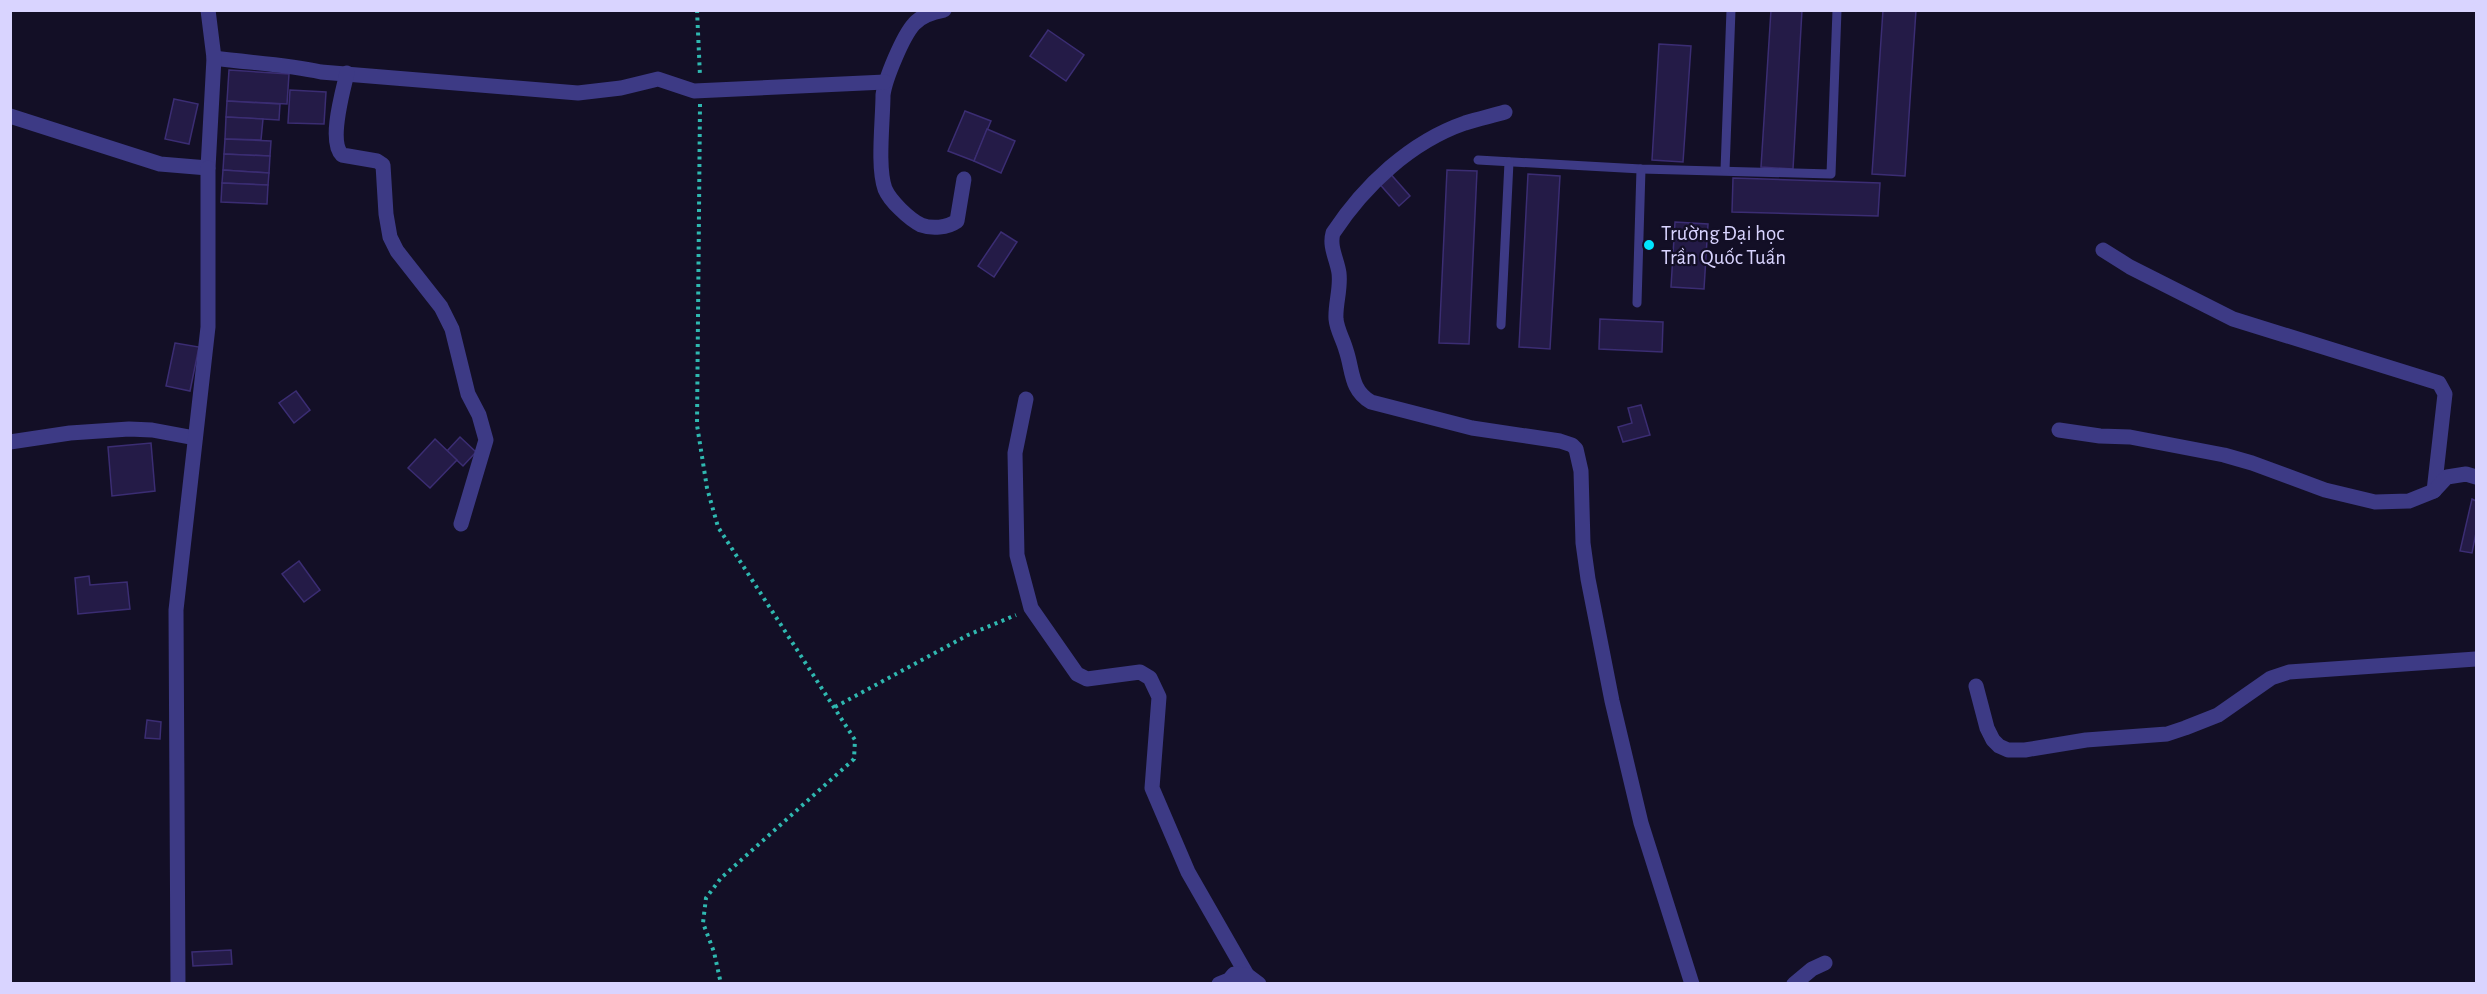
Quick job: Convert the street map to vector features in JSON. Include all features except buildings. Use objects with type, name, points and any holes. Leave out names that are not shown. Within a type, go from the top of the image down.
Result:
[{"type":"street","points":[[178,984],[176,610],[208,327],[208,168],[214,58],[208,10]]},
{"type":"street","points":[[944,10],[923,17],[914,24],[885,82],[882,175],[889,195],[918,224],[930,227],[948,226],[957,221],[964,179]]},
{"type":"street","points":[[214,58],[347,73],[578,93],[621,88],[658,79],[694,91],[885,82]]},
{"type":"street","points":[[347,73],[339,113],[337,149],[342,155],[377,160],[383,165],[390,237],[397,251],[441,307],[452,329],[468,394],[484,431],[486,440],[461,524]]},
{"type":"street","points":[[1504,112],[1463,123],[1412,150],[1358,197],[1333,233],[1331,240],[1339,275],[1338,329],[1346,348],[1353,382],[1361,394],[1371,402],[1472,428],[1560,441],[1576,449],[1581,471],[1583,543],[1588,579],[1612,701],[1641,823],[1692,984]]},
{"type":"street","points":[[10,116],[160,165],[208,168]]},
{"type":"street","points":[[2103,250],[2130,267],[2233,319],[2439,383],[2445,394],[2434,491]]},
{"type":"street","points":[[1026,399],[1015,453],[1017,555],[1032,608],[1077,675],[1087,679],[1140,672],[1150,678],[1159,697],[1152,788],[1188,872],[1253,979]]},
{"type":"street","points":[[10,442],[70,433],[129,429],[152,430],[195,438]]},
{"type":"street","points":[[2059,430],[2100,436],[2130,437],[2224,455],[2325,490],[2375,502],[2409,501],[2434,491],[2447,477],[2466,474],[2476,477]]},
{"type":"street","points":[[1976,686],[1987,728],[1993,740],[2008,750],[2025,750],[2086,740],[2167,734],[2218,716],[2271,678],[2289,672],[2476,659]]},
{"type":"street","points":[[1794,984],[1812,969],[1825,963]]},
{"type":"street","points":[[1219,984],[1229,980],[1234,974],[1253,979]]},
{"type":"lane","points":[[1725,170],[1731,10]]},
{"type":"lane","points":[[1478,160],[1641,169],[1831,174],[1837,10]]},
{"type":"lane","points":[[1501,325],[1509,162]]},
{"type":"lane","points":[[1637,303],[1641,169]]},
{"type":"path","points":[[697,10],[700,91],[697,425],[707,488],[718,527],[855,740],[854,759],[721,878],[706,898],[703,923],[714,952],[721,984]]},
{"type":"path","points":[[835,707],[968,635],[1032,608]]},
{"type":"place","name":"Trường Đại học Trần Quốc Tuấn","points":[[1649,245]]}]
